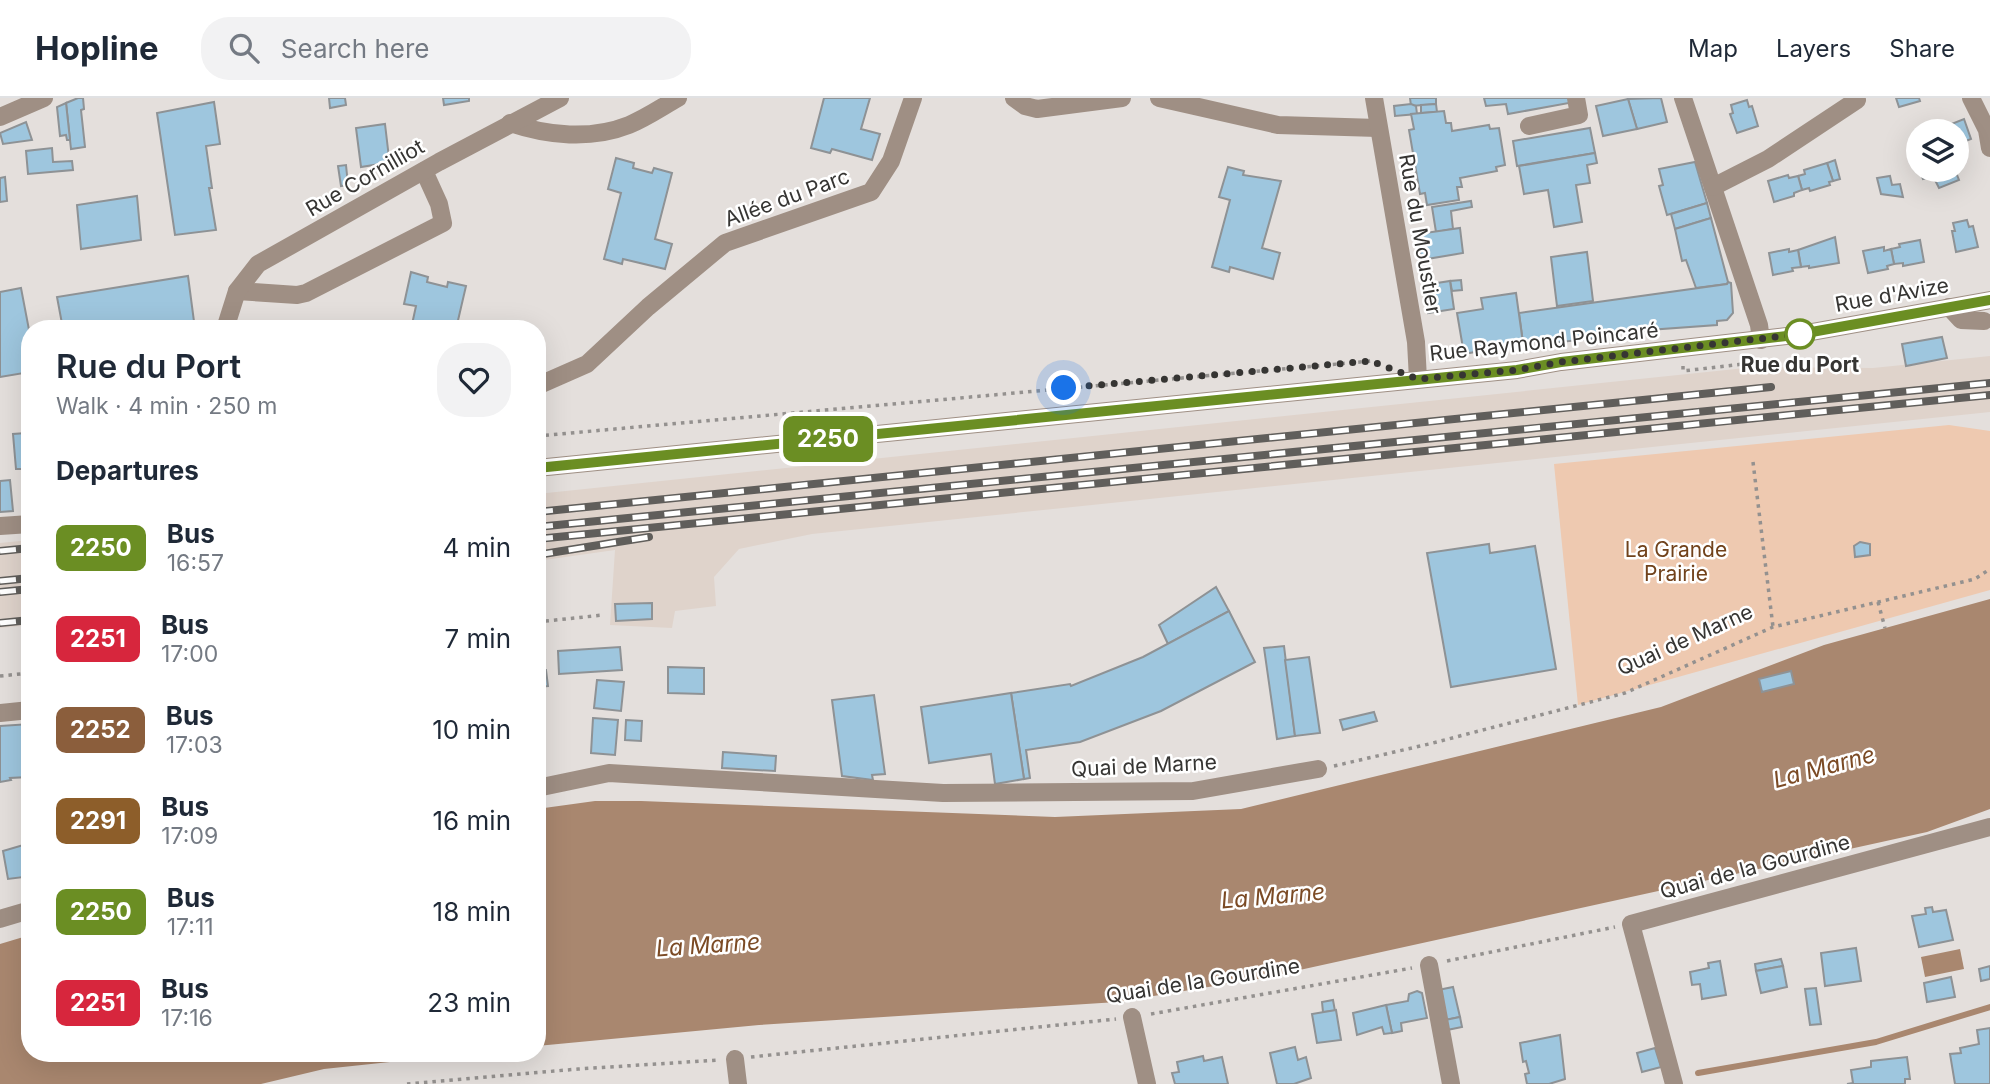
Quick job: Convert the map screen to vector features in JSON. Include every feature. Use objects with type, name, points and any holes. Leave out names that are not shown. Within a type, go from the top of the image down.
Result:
[{"type":"street","points":[[0,117],[44,98]]},
{"type":"street","name":"Rue Cornilliot","points":[[228,320],[237,291],[258,264],[510,123],[560,98]]},
{"type":"street","points":[[510,123],[540,134],[574,135],[629,125],[678,98]]},
{"type":"street","name":"Allée du Parc","points":[[546,382],[587,364],[648,307],[725,243],[871,192],[891,161],[913,98]]},
{"type":"street","points":[[1014,98],[1025,106],[1037,108],[1122,98]]},
{"type":"street","points":[[1159,98],[1278,125],[1378,128]]},
{"type":"street","name":"Rue du Moustier","points":[[1374,98],[1416,342],[1418,379]]},
{"type":"street","points":[[1529,126],[1579,115],[1576,98]]},
{"type":"street","points":[[1683,98],[1759,325],[1761,340]]},
{"type":"street","points":[[1971,98],[1987,130],[1990,148]]},
{"type":"street","points":[[1713,187],[1769,159],[1857,100]]},
{"type":"street","points":[[237,291],[297,295],[306,293],[443,223],[439,204],[424,171]]},
{"type":"street","name":"Rue d'Avize","points":[[1761,340],[1990,300]]},
{"type":"street","points":[[1950,307],[1961,320],[1984,321]]},
{"type":"street","name":"Rue Raymond Poincaré","points":[[546,467],[1418,379],[1761,340]]},
{"type":"street","points":[[0,526],[21,525]]},
{"type":"street","points":[[0,713],[21,711]]},
{"type":"street","name":"Quai de Marne","points":[[546,786],[609,773],[943,793],[1193,791],[1318,769]]},
{"type":"street","name":"Quai de la Gourdine","points":[[1631,924],[1990,827]]},
{"type":"street","points":[[0,919],[21,913]]},
{"type":"street","points":[[1631,924],[1674,1084]]},
{"type":"street","points":[[1429,965],[1451,1084]]},
{"type":"street","points":[[1132,1017],[1147,1084]]},
{"type":"street","points":[[735,1059],[737,1084]]},
{"type":"path","points":[[546,435],[1371,361],[1383,365]]},
{"type":"path","points":[[1753,463],[1773,627]]},
{"type":"path","name":"Quai de Marne","points":[[1318,769],[1429,744],[1625,693],[1773,627],[1975,579],[1990,569]]},
{"type":"path","points":[[1878,602],[1885,628]]},
{"type":"path","points":[[546,621],[603,615]]},
{"type":"path","points":[[0,676],[21,674]]},
{"type":"path","name":"Quai de la Gourdine","points":[[407,1084],[735,1059],[1132,1017],[1429,965],[1631,924]]},
{"type":"shaded area","points":[[1990,356],[1990,412],[812,534],[739,549],[714,577],[716,606],[675,611],[672,628],[610,625],[615,550],[546,560],[546,493],[1755,367],[1873,368]]},
{"type":"shaded area","points":[[21,541],[21,626],[0,628],[0,543]]},
{"type":"green space","name":"La Grande Prairie","points":[[1949,425],[1990,431],[1990,590],[1578,705],[1554,464]]},
{"type":"water","name":"La Marne","points":[[1990,599],[1990,809],[1927,832],[1263,978],[1117,1002],[759,1025],[546,1045],[546,808],[595,801],[641,801],[1055,817],[1241,809],[1661,707],[1824,645]]},
{"type":"water","points":[[21,938],[21,1062],[390,1062],[324,1069],[261,1084],[0,1084],[0,944]]},
{"type":"water","points":[[1960,949],[1964,969],[1925,977],[1921,957]]},
{"type":"building","points":[[83,98],[84,109],[81,110],[85,147],[71,149],[66,103]]},
{"type":"building","points":[[329,98],[345,98],[346,105],[330,108]]},
{"type":"building","points":[[443,98],[469,98],[469,101],[444,105]]},
{"type":"building","points":[[824,98],[870,98],[861,129],[880,134],[872,160],[832,149],[830,153],[811,148]]},
{"type":"building","points":[[1410,98],[1436,98],[1436,104],[1411,106]]},
{"type":"building","points":[[1484,98],[1569,98],[1569,103],[1508,114],[1506,104],[1486,106]]},
{"type":"building","points":[[1661,98],[1667,122],[1637,129],[1628,99]]},
{"type":"building","points":[[1896,98],[1919,98],[1920,101],[1899,107]]},
{"type":"building","points":[[1628,99],[1637,129],[1603,136],[1596,106]]},
{"type":"building","points":[[1747,100],[1749,107],[1752,106],[1758,126],[1737,133],[1730,114],[1733,113],[1731,105]]},
{"type":"building","points":[[214,102],[220,144],[206,146],[216,230],[175,235],[157,113]]},
{"type":"building","points":[[66,103],[70,140],[67,140],[66,135],[60,136],[57,107]]},
{"type":"building","points":[[1436,104],[1437,112],[1421,113],[1421,105]]},
{"type":"building","points":[[1394,106],[1416,106],[1417,114],[1395,116]]},
{"type":"building","points":[[1444,111],[1446,123],[1451,123],[1452,131],[1489,125],[1490,129],[1499,128],[1505,165],[1496,167],[1497,171],[1460,178],[1462,187],[1457,187],[1459,200],[1427,205],[1425,193],[1420,194],[1409,130],[1414,129],[1411,114]]},
{"type":"building","points":[[26,122],[32,140],[3,144],[0,133]]},
{"type":"building","points":[[385,124],[389,158],[386,158],[386,163],[361,167],[356,128]]},
{"type":"building","points":[[1590,128],[1595,153],[1517,166],[1513,141]]},
{"type":"building","points":[[52,148],[53,162],[72,161],[73,170],[28,174],[26,151]]},
{"type":"building","points":[[1595,153],[1597,163],[1587,165],[1590,183],[1576,185],[1582,222],[1554,227],[1548,190],[1524,194],[1519,166]]},
{"type":"building","points":[[616,158],[634,163],[633,168],[652,173],[654,168],[672,173],[655,239],[672,244],[665,269],[623,259],[622,264],[604,259],[621,193],[608,189]]},
{"type":"building","points":[[1835,160],[1840,179],[1833,181],[1827,163]]},
{"type":"building","points":[[1695,162],[1707,203],[1667,215],[1659,186],[1663,185],[1659,169]]},
{"type":"building","points":[[1827,163],[1833,181],[1829,182],[1830,185],[1810,191],[1809,188],[1802,190],[1798,176],[1805,174],[1804,170]]},
{"type":"building","points":[[346,165],[348,185],[341,186],[338,166]]},
{"type":"building","points":[[1228,167],[1244,171],[1243,175],[1281,181],[1262,248],[1280,253],[1273,279],[1230,267],[1229,272],[1212,267],[1230,200],[1219,197]]},
{"type":"building","points":[[1788,175],[1789,178],[1798,176],[1802,190],[1794,193],[1794,196],[1774,202],[1768,181]]},
{"type":"building","points":[[1890,176],[1892,185],[1900,184],[1903,197],[1881,194],[1877,178]]},
{"type":"building","points":[[5,177],[7,201],[0,202],[0,178]]},
{"type":"building","points":[[1936,182],[1954,182],[1939,188]]},
{"type":"building","points":[[137,196],[141,240],[81,249],[77,205]]},
{"type":"building","points":[[1471,201],[1472,207],[1451,211],[1453,229],[1436,232],[1432,207]]},
{"type":"building","points":[[1707,203],[1711,218],[1675,229],[1671,214]]},
{"type":"building","points":[[1711,218],[1728,282],[1696,288],[1686,260],[1682,261],[1675,229]]},
{"type":"building","points":[[1967,220],[1969,227],[1973,226],[1978,247],[1956,252],[1953,223]]},
{"type":"building","points":[[1460,228],[1463,253],[1421,260],[1418,234]]},
{"type":"building","points":[[1835,237],[1839,263],[1801,267],[1798,250]]},
{"type":"building","points":[[1920,240],[1924,262],[1903,266],[1903,263],[1894,264],[1891,249],[1900,247],[1899,244]]},
{"type":"building","points":[[1884,247],[1884,251],[1891,249],[1894,264],[1887,266],[1888,269],[1868,273],[1863,251]]},
{"type":"building","points":[[1789,249],[1789,252],[1798,250],[1801,267],[1773,275],[1769,253]]},
{"type":"building","points":[[1587,252],[1593,301],[1557,306],[1551,257]]},
{"type":"building","points":[[411,272],[428,277],[427,282],[447,287],[448,282],[466,286],[458,320],[413,320],[416,306],[404,304]]},
{"type":"building","points":[[188,276],[194,320],[61,320],[57,297]]},
{"type":"building","points":[[1461,280],[1462,290],[1452,291],[1450,281]]},
{"type":"building","points":[[1450,281],[1454,309],[1428,313],[1424,285]]},
{"type":"building","points":[[1731,283],[1733,313],[1727,320],[1717,321],[1717,325],[1607,333],[1607,337],[1551,343],[1551,340],[1523,343],[1519,313]]},
{"type":"building","points":[[21,288],[27,320],[21,320],[21,374],[0,377],[0,292]]},
{"type":"building","points":[[1516,293],[1523,343],[1464,354],[1457,313],[1483,309],[1481,298]]},
{"type":"building","points":[[1942,337],[1947,358],[1906,366],[1902,344]]},
{"type":"building","points":[[21,433],[21,469],[16,469],[13,434]]},
{"type":"building","points":[[10,480],[13,511],[0,512],[0,481]]},
{"type":"building","points":[[1860,542],[1870,544],[1870,555],[1855,557],[1854,546]]},
{"type":"building","points":[[1489,544],[1490,553],[1535,546],[1556,669],[1451,687],[1427,553]]},
{"type":"building","points":[[1216,587],[1229,611],[1168,644],[1159,625]]},
{"type":"building","points":[[652,603],[652,619],[616,621],[615,604]]},
{"type":"building","points":[[1229,611],[1255,662],[1161,711],[1080,742],[1026,750],[1030,778],[1024,779],[1011,693],[1070,684],[1071,686],[1143,657]]},
{"type":"building","points":[[1284,646],[1295,736],[1277,739],[1264,648]]},
{"type":"building","points":[[620,647],[622,670],[559,674],[558,651]]},
{"type":"building","points":[[1309,657],[1320,733],[1295,736],[1285,660]]},
{"type":"building","points":[[668,667],[704,668],[704,694],[668,693]]},
{"type":"building","points":[[1791,671],[1794,684],[1762,692],[1759,679]]},
{"type":"building","points":[[597,680],[624,682],[621,711],[594,708]]},
{"type":"building","points":[[1011,693],[1024,779],[995,784],[991,754],[929,763],[921,707]]},
{"type":"building","points":[[874,695],[885,774],[872,775],[873,780],[842,776],[832,700]]},
{"type":"building","points":[[1374,712],[1377,721],[1343,730],[1340,720]]},
{"type":"building","points":[[593,718],[618,720],[615,755],[591,753]]},
{"type":"building","points":[[626,720],[642,721],[641,741],[625,740]]},
{"type":"building","points":[[21,725],[21,777],[0,782],[0,726]]},
{"type":"building","points":[[723,752],[776,756],[775,771],[722,768]]},
{"type":"building","points":[[21,846],[21,877],[8,879],[3,851]]},
{"type":"building","points":[[1932,907],[1933,912],[1946,910],[1953,940],[1919,947],[1912,916],[1926,914],[1925,908]]},
{"type":"building","points":[[1856,948],[1861,981],[1825,986],[1821,953]]},
{"type":"building","points":[[1781,959],[1783,966],[1756,971],[1755,964]]},
{"type":"building","points":[[1720,961],[1726,995],[1702,999],[1700,984],[1692,985],[1690,972],[1709,968],[1708,963]]},
{"type":"building","points":[[1783,966],[1787,987],[1761,993],[1756,971]]},
{"type":"building","points":[[1990,966],[1990,979],[1981,981],[1979,969]]},
{"type":"building","points":[[1951,977],[1955,997],[1927,1002],[1924,983]]},
{"type":"building","points":[[1453,987],[1460,1017],[1445,1020],[1438,990]]},
{"type":"building","points":[[1816,988],[1821,1024],[1810,1025],[1805,989]]},
{"type":"building","points":[[1417,991],[1422,993],[1427,1018],[1401,1023],[1402,1031],[1392,1033],[1386,1005],[1408,1001],[1409,994]]},
{"type":"building","points":[[1333,1000],[1335,1011],[1323,1012],[1322,1002]]},
{"type":"building","points":[[1386,1005],[1392,1033],[1384,1034],[1382,1027],[1357,1035],[1353,1013]]},
{"type":"building","points":[[1336,1010],[1341,1040],[1317,1043],[1312,1014]]},
{"type":"building","points":[[1460,1017],[1462,1027],[1447,1030],[1445,1020]]},
{"type":"building","points":[[1990,1028],[1990,1084],[1955,1084],[1950,1054],[1961,1053],[1960,1048],[1979,1044],[1977,1030]]},
{"type":"building","points":[[1560,1035],[1565,1079],[1549,1084],[1527,1084],[1525,1074],[1529,1073],[1526,1061],[1523,1062],[1520,1043]]},
{"type":"building","points":[[1295,1047],[1298,1060],[1306,1057],[1311,1078],[1294,1084],[1277,1084],[1270,1053]]},
{"type":"building","points":[[1655,1048],[1661,1067],[1642,1072],[1637,1053]]},
{"type":"building","points":[[1203,1056],[1204,1061],[1222,1057],[1228,1084],[1175,1084],[1172,1073],[1179,1072],[1177,1062]]},
{"type":"building","points":[[1907,1057],[1910,1079],[1905,1079],[1905,1084],[1847,1084],[1853,1083],[1851,1070],[1871,1067],[1871,1061]]},
{"type":"waterway","points":[[1698,1073],[1876,1042],[1990,1007]]},
{"type":"railway","points":[[546,526],[1990,383]]},
{"type":"railway","points":[[546,511],[1771,387]]},
{"type":"railway","points":[[546,538],[1990,395]]},
{"type":"railway","points":[[546,554],[649,537]]},
{"type":"railway","points":[[0,551],[21,549]]},
{"type":"railway","points":[[0,581],[21,579]]},
{"type":"railway","points":[[0,592],[21,590]]},
{"type":"railway","points":[[0,623],[21,621]]},
{"type":"bus line","name":"2250","points":[[546,467],[1517,370],[1561,362],[1795,335],[1990,300]]},
{"type":"place","name":"Rue du Port","points":[[1800,334]]},
{"type":"route","points":[[1064,388],[1371,361],[1418,379],[1517,370],[1561,362],[1682,350],[1800,334]]}]
